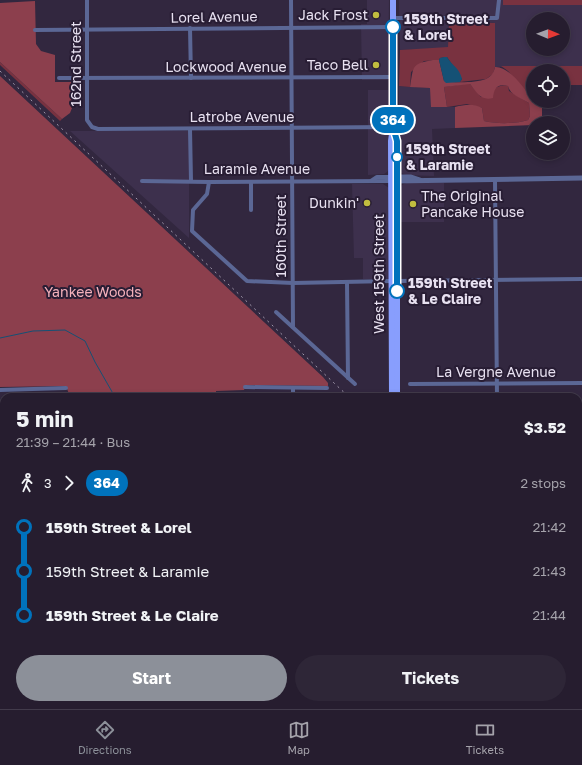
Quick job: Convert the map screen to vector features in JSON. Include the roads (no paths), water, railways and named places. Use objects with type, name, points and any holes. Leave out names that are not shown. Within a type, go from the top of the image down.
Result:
[{"type":"main road","name":"West 159th Street","points":[[392,0],[393,127],[397,141],[394,179],[392,393]]},
{"type":"main road","name":"West 159th Street","points":[[394,281],[397,393]]},
{"type":"street","name":"162nd Street","points":[[87,0],[87,120],[92,127]]},
{"type":"street","name":"160th Street","points":[[291,0],[293,327]]},
{"type":"street","points":[[393,18],[497,18],[498,0]]},
{"type":"street","name":"Lorel Avenue","points":[[35,30],[393,27]]},
{"type":"street","points":[[190,28],[191,78]]},
{"type":"street","name":"Lockwood Avenue","points":[[59,78],[393,77]]},
{"type":"street","name":"Latrobe Avenue","points":[[92,127],[98,129],[190,129],[393,127]]},
{"type":"street","points":[[190,129],[190,181]]},
{"type":"street","name":"Laramie Avenue","points":[[142,181],[251,182],[371,181],[394,179],[495,180],[582,178]]},
{"type":"street","points":[[495,180],[497,393]]},
{"type":"street","points":[[209,182],[207,194],[193,210],[192,231],[247,281],[293,283],[582,279]]},
{"type":"street","points":[[251,182],[251,210]]},
{"type":"street","points":[[347,282],[348,378]]},
{"type":"street","points":[[276,312],[355,384]]},
{"type":"street","name":"La Vergne Avenue","points":[[410,384],[582,383]]},
{"type":"street","points":[[245,387],[327,388]]},
{"type":"street","points":[[0,390],[66,388]]},
{"type":"street","points":[[293,388],[293,393]]},
{"type":"water","points":[[447,57],[458,69],[462,79],[460,82],[446,83],[444,81],[439,60],[440,58]]},
{"type":"waterway","points":[[0,338],[33,331],[65,330],[85,341],[113,393]]},
{"type":"railway","points":[[0,71],[345,393]]},
{"type":"place","name":"Jack Frost","points":[[376,15]]},
{"type":"place","name":"159th Street & Lorel","points":[[393,27]]},
{"type":"place","name":"Taco Bell","points":[[376,65]]},
{"type":"place","name":"159th Street & Laramie","points":[[397,157]]},
{"type":"place","name":"Dunkin'","points":[[367,203]]},
{"type":"place","name":"The Original Pancake House","points":[[413,204]]},
{"type":"place","name":"159th Street & Le Claire","points":[[397,291]]},
{"type":"park label","name":"Yankee Woods","points":[[93,292]]}]
